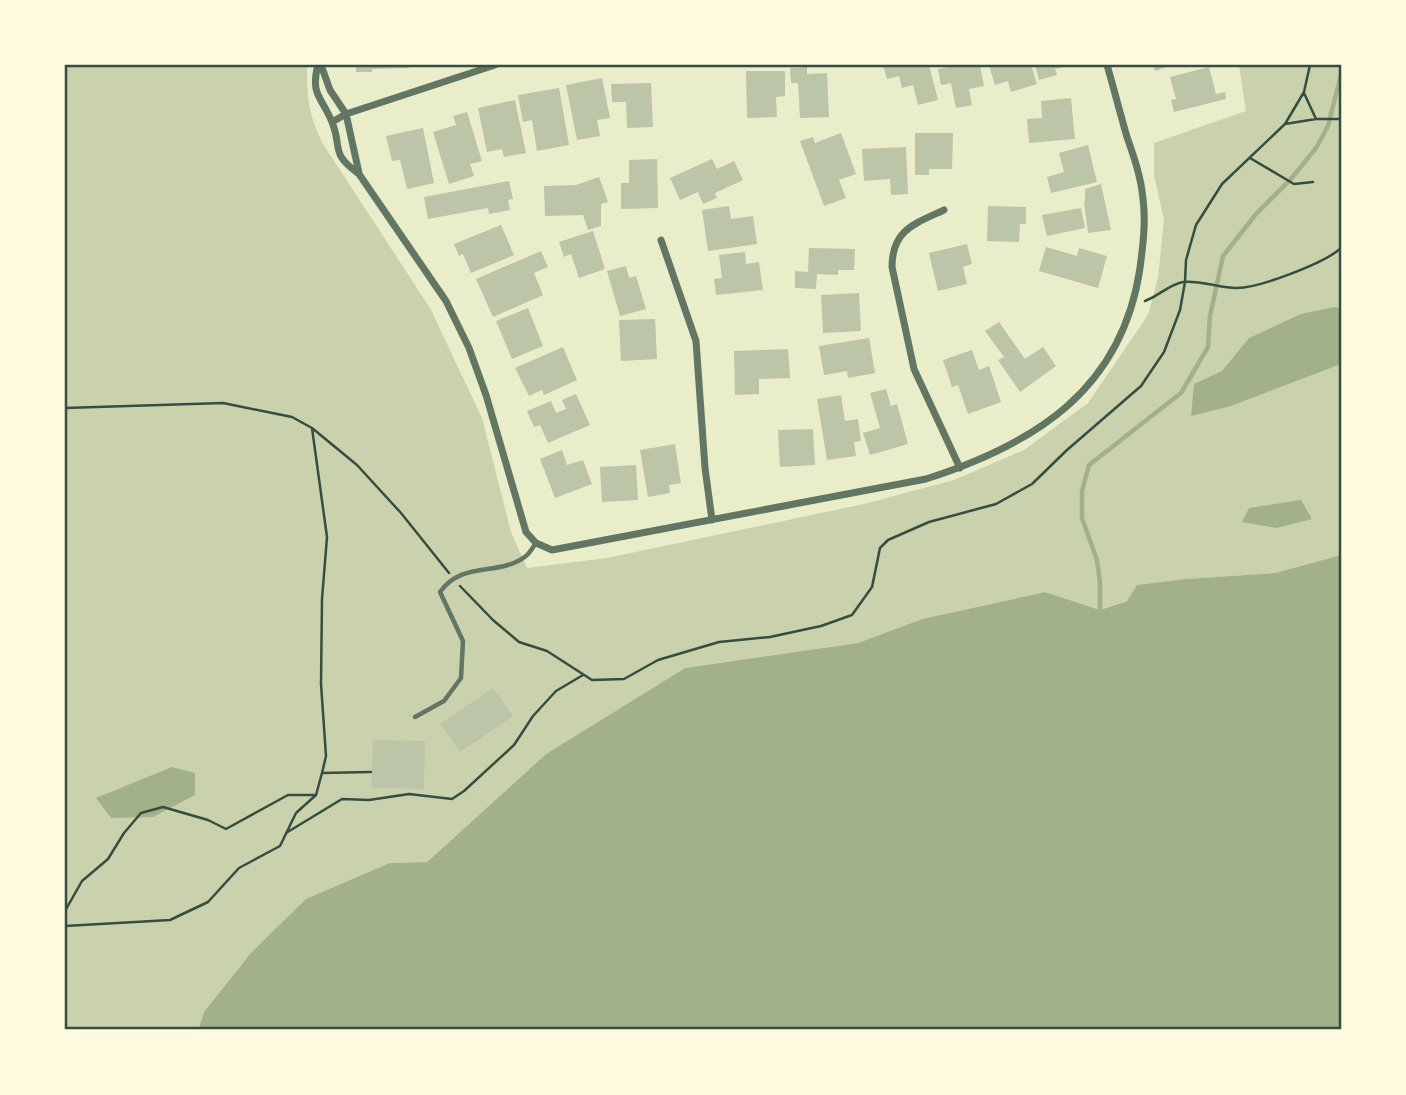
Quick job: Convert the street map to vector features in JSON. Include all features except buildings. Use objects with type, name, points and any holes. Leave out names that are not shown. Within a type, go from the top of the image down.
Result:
[{"type":"street","points":[[320,65],[330,90],[346,114],[359,174]]},
{"type":"street","points":[[320,65],[314,79],[321,104],[332,122],[340,157],[359,174],[446,301],[469,348],[486,395],[523,527],[536,543],[556,549],[926,479],[1004,450],[1061,412],[1084,390],[1109,358],[1121,335],[1135,300],[1143,250],[1143,197],[1139,173],[1107,65]]},
{"type":"street","points":[[332,122],[346,114],[495,65]]},
{"type":"street","points":[[944,210],[903,232],[895,245],[892,267],[914,369],[960,468]]},
{"type":"street","points":[[661,240],[696,341],[705,468],[712,520]]},
{"type":"lane","points":[[415,717],[444,701],[461,678],[464,641],[440,593],[453,578],[527,556],[536,543]]},
{"type":"path","points":[[65,408],[223,403],[292,417],[312,428],[357,465],[401,513],[453,578],[493,620],[519,642],[547,651],[592,680],[624,679],[658,660],[719,642],[770,637],[821,626],[852,615],[873,587],[880,548],[888,540],[929,522],[996,504],[1032,485],[1066,450],[1141,386],[1164,352],[1180,310],[1186,260],[1196,225],[1222,184],[1285,124],[1304,92],[1310,65]]},
{"type":"path","points":[[1304,92],[1317,119]]},
{"type":"path","points":[[1285,124],[1317,119],[1341,119]]},
{"type":"path","points":[[1248,157],[1294,184],[1313,182]]},
{"type":"path","points":[[1135,300],[1143,301],[1156,297],[1168,287],[1185,282],[1239,288],[1285,276],[1332,256],[1341,248]]},
{"type":"path","points":[[65,926],[170,920],[208,902],[239,868],[280,846],[296,813],[316,795],[326,756],[321,684],[322,600],[327,537],[312,428]]},
{"type":"path","points":[[286,833],[342,799],[369,800],[409,794],[452,799],[514,745],[533,716],[556,691],[583,675]]},
{"type":"path","points":[[322,773],[372,772]]},
{"type":"path","points":[[65,911],[82,881],[108,859],[124,833],[141,813],[163,807],[208,820],[226,830],[288,795],[316,795]]},
{"type":"shaded area","points":[[65,65],[307,65],[309,105],[323,144],[430,308],[482,418],[511,532],[527,568],[607,558],[864,504],[954,480],[1024,450],[1088,403],[1148,315],[1158,278],[1164,220],[1154,175],[1154,143],[1246,111],[1239,65],[1341,65],[1341,555],[1275,573],[1186,579],[1100,610],[1045,592],[922,619],[858,643],[685,668],[546,754],[427,862],[390,863],[204,1012],[198,1030],[65,1030]]},
{"type":"shaded area","points":[[1341,308],[1341,364],[1231,406],[1191,416],[1194,384],[1222,371],[1249,338],[1301,314]]},
{"type":"shaded area","points":[[1301,500],[1312,519],[1277,528],[1242,522],[1249,508]]},
{"type":"shaded area","points":[[1341,555],[1341,1030],[198,1030],[204,1012],[251,953],[306,899],[390,863],[427,862],[546,754],[685,668],[858,643],[922,619],[1045,592],[1100,610],[1127,601],[1137,585],[1275,573]]},
{"type":"shaded area","points":[[172,767],[195,773],[195,795],[153,817],[111,818],[96,798]]},
{"type":"waterway","points":[[1100,610],[1097,560],[1082,518],[1082,491],[1089,465],[1181,393],[1208,347],[1210,316],[1223,256],[1256,214],[1291,179],[1316,148],[1328,126],[1341,75]]}]
